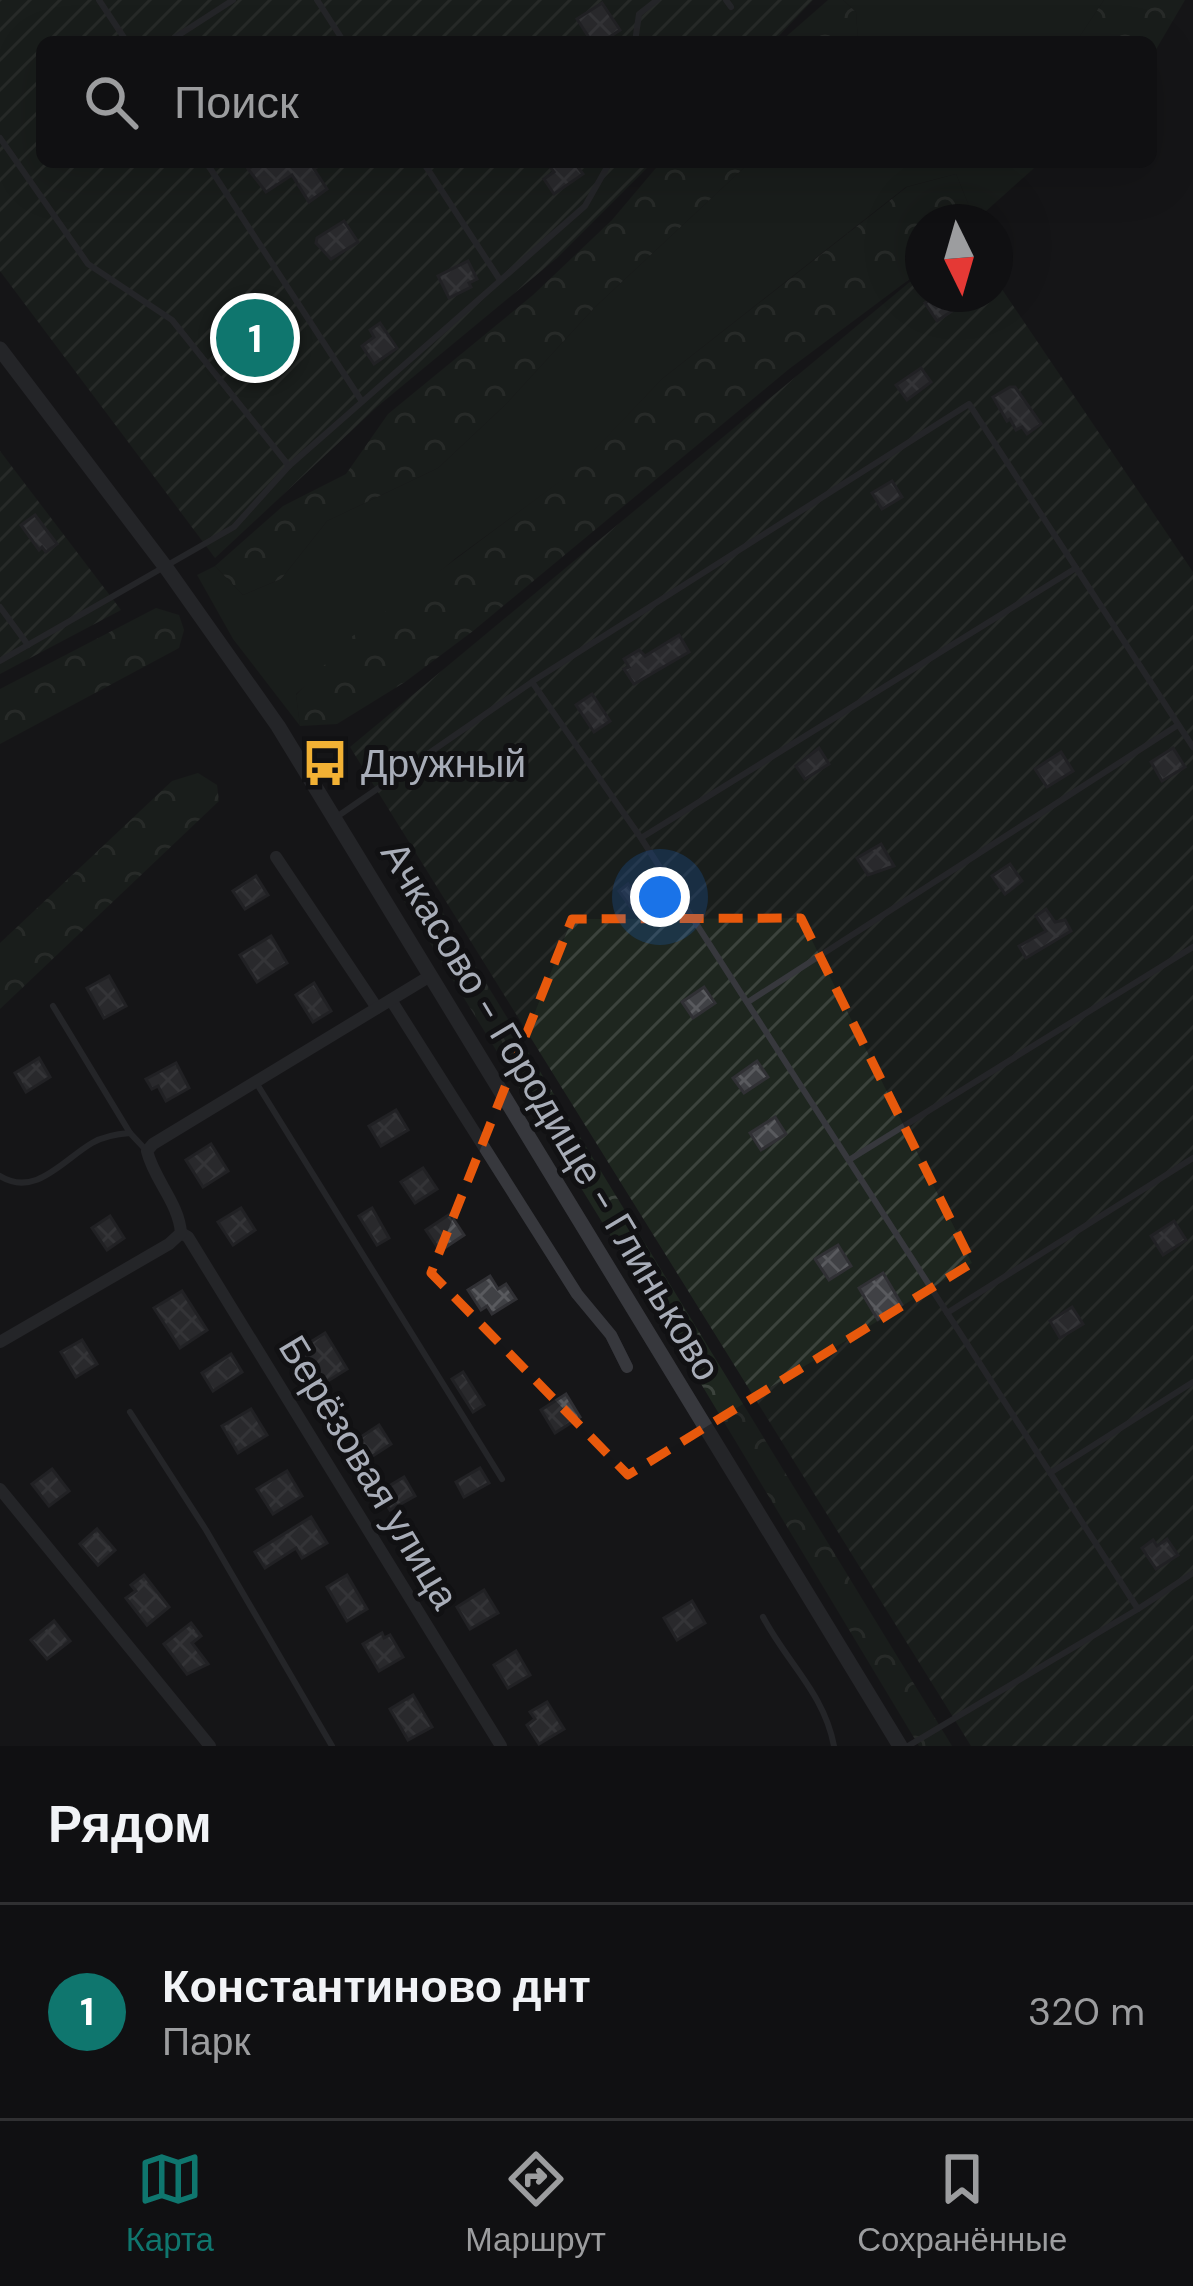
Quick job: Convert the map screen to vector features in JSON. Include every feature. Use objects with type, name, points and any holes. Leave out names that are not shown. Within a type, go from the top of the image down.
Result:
[{"type":"street","name":"Ачкасово - Городище - Глиньково","points":[[0,350],[167,569],[278,726],[904,1746]]},
{"type":"street","points":[[276,857],[377,1008]]},
{"type":"street","points":[[147,1151],[430,976]]},
{"type":"street","points":[[391,1000],[627,1366]]},
{"type":"street","name":"Берёзовая улица","points":[[147,1151],[180,1220],[181,1233],[278,1378],[501,1746]]},
{"type":"street","points":[[0,1342],[181,1233]]},
{"type":"street","points":[[0,1489],[210,1746]]},
{"type":"lane","points":[[99,0],[123,36]]},
{"type":"lane","points":[[177,36],[233,0]]},
{"type":"lane","points":[[317,0],[340,36]]},
{"type":"lane","points":[[635,36],[638,14],[657,0]]},
{"type":"lane","points":[[0,138],[88,264],[172,320],[289,466]]},
{"type":"lane","points":[[210,168],[361,400]]},
{"type":"lane","points":[[427,168],[500,280]]},
{"type":"lane","points":[[0,661],[234,527],[289,466],[361,400],[585,206],[607,168]]},
{"type":"lane","points":[[334,818],[532,682],[969,404],[1193,747]]},
{"type":"lane","points":[[641,838],[1076,568]]},
{"type":"lane","points":[[0,608],[28,645]]},
{"type":"lane","points":[[532,682],[641,838],[1138,1609]]},
{"type":"lane","points":[[747,1003],[1178,725]]},
{"type":"lane","points":[[848,1160],[1193,946]]},
{"type":"lane","points":[[53,1006],[130,1133],[147,1151]]},
{"type":"lane","points":[[256,1082],[502,1479]]},
{"type":"lane","points":[[0,1176],[13,1184],[32,1184],[95,1141],[130,1133]]},
{"type":"lane","points":[[947,1313],[1193,1158]]},
{"type":"lane","points":[[1050,1473],[1193,1382]]},
{"type":"lane","points":[[130,1412],[206,1530],[332,1746]]},
{"type":"lane","points":[[904,1746],[1193,1573]]},
{"type":"lane","points":[[763,1617],[784,1656],[807,1679],[822,1704],[834,1746]]},
{"type":"highlighted area","points":[[801,918],[972,1263],[628,1475],[431,1273],[572,919]]},
{"type":"green space","points":[[0,0],[813,0],[779,36],[36,36],[36,168],[647,168],[557,258],[378,406],[215,558],[0,271]]},
{"type":"green space","points":[[828,0],[843,0],[856,12],[858,36],[787,36]]},
{"type":"green space","points":[[843,0],[1104,0],[1080,36],[858,36],[856,12]]},
{"type":"green space","points":[[1104,0],[1185,0],[1157,48],[1157,36],[1080,36]]},
{"type":"green space","points":[[656,168],[744,168],[594,308],[506,404],[438,468],[327,521],[281,579],[243,595],[215,566],[283,506],[346,474],[388,414],[533,295],[612,220]]},
{"type":"green space","points":[[744,168],[1034,168],[994,204],[968,204],[956,174],[906,187],[662,379],[575,471],[456,558],[296,694],[300,726],[233,639],[197,575],[215,566],[243,595],[281,579],[327,521],[438,468],[506,404],[594,308]]},
{"type":"green space","points":[[956,174],[968,204],[905,204],[905,282],[789,369],[405,682],[337,724],[300,726],[296,695],[350,638],[575,470],[662,379],[907,187]]},
{"type":"green space","points":[[905,286],[905,312],[1013,312],[1013,306],[1193,572],[1193,1746],[971,1746],[350,747]]},
{"type":"green space","points":[[0,451],[121,610],[0,674]]},
{"type":"green space","points":[[156,608],[179,615],[184,630],[179,648],[0,744],[0,689]]},
{"type":"green space","points":[[198,773],[217,785],[219,801],[0,1009],[0,943],[172,781]]},
{"type":"green space","points":[[412,877],[431,893],[952,1746],[919,1746],[398,891],[401,880]]},
{"type":"building","points":[[602,3],[620,30],[611,36],[588,36],[577,19]]},
{"type":"building","points":[[316,168],[327,189],[309,202],[292,175],[266,192],[248,169]]},
{"type":"building","points":[[551,168],[578,168],[583,174],[554,194],[544,179],[554,172]]},
{"type":"building","points":[[344,221],[358,242],[331,259],[316,243],[317,238]]},
{"type":"building","points":[[468,261],[477,279],[449,298],[438,276]]},
{"type":"building","points":[[380,323],[397,348],[374,364],[362,346],[374,337],[370,330]]},
{"type":"building","points":[[921,368],[931,382],[907,400],[896,385]]},
{"type":"building","points":[[1015,387],[1041,424],[1027,434],[1007,421],[993,397]]},
{"type":"building","points":[[892,481],[902,497],[882,509],[872,493]]},
{"type":"building","points":[[35,515],[57,544],[46,552],[42,547],[39,550],[21,525]]},
{"type":"building","points":[[679,635],[689,652],[634,684],[624,669],[629,667],[624,659],[639,650],[645,656]]},
{"type":"building","points":[[592,694],[610,721],[594,732],[576,705]]},
{"type":"building","points":[[819,748],[829,764],[805,779],[796,766]]},
{"type":"building","points":[[1173,748],[1185,767],[1162,781],[1151,762]]},
{"type":"building","points":[[1061,752],[1073,771],[1047,787],[1035,769]]},
{"type":"building","points":[[881,844],[894,866],[868,875],[857,858]]},
{"type":"building","points":[[1010,864],[1022,881],[1005,894],[992,876]]},
{"type":"building","points":[[256,876],[268,895],[245,909],[233,891]]},
{"type":"building","points":[[628,884],[632,890],[639,885],[650,901],[634,912],[619,891]]},
{"type":"building","points":[[1046,909],[1055,922],[1065,920],[1071,931],[1026,958],[1019,946],[1046,931],[1036,916]]},
{"type":"building","points":[[271,936],[287,963],[257,982],[240,955]]},
{"type":"building","points":[[109,976],[126,1006],[104,1018],[87,988]]},
{"type":"building","points":[[314,983],[331,1011],[313,1022],[296,995]]},
{"type":"building","points":[[704,987],[715,1003],[693,1018],[682,1002]]},
{"type":"building","points":[[39,1058],[50,1077],[26,1092],[15,1073]]},
{"type":"building","points":[[757,1061],[768,1077],[744,1093],[733,1078]]},
{"type":"building","points":[[176,1063],[189,1088],[166,1101],[158,1086],[152,1089],[146,1079]]},
{"type":"building","points":[[396,1110],[408,1130],[381,1146],[369,1126]]},
{"type":"building","points":[[775,1117],[786,1134],[761,1150],[750,1133]]},
{"type":"building","points":[[211,1144],[228,1171],[203,1187],[186,1160]]},
{"type":"building","points":[[423,1168],[437,1189],[415,1203],[401,1182]]},
{"type":"building","points":[[241,1208],[255,1230],[233,1245],[218,1222]]},
{"type":"building","points":[[372,1208],[389,1238],[377,1245],[359,1216]]},
{"type":"building","points":[[450,1214],[464,1235],[440,1251],[426,1230]]},
{"type":"building","points":[[110,1216],[124,1238],[107,1250],[92,1228]]},
{"type":"building","points":[[1174,1221],[1186,1240],[1163,1255],[1151,1236]]},
{"type":"building","points":[[838,1245],[851,1266],[829,1280],[815,1259]]},
{"type":"building","points":[[883,1273],[902,1305],[878,1320],[859,1288]]},
{"type":"building","points":[[490,1276],[498,1289],[506,1284],[516,1299],[492,1314],[487,1306],[481,1310],[468,1290]]},
{"type":"building","points":[[182,1291],[207,1330],[180,1348],[154,1308]]},
{"type":"building","points":[[1072,1307],[1083,1324],[1060,1338],[1050,1321]]},
{"type":"building","points":[[325,1333],[347,1369],[323,1384],[301,1348]]},
{"type":"building","points":[[82,1340],[97,1364],[76,1377],[61,1352]]},
{"type":"building","points":[[231,1354],[242,1372],[213,1391],[202,1373]]},
{"type":"building","points":[[463,1372],[484,1405],[473,1412],[452,1379]]},
{"type":"building","points":[[566,1394],[580,1417],[555,1433],[541,1410]]},
{"type":"building","points":[[251,1409],[267,1435],[238,1453],[222,1426]]},
{"type":"building","points":[[379,1425],[391,1444],[368,1459],[355,1441]]},
{"type":"building","points":[[480,1468],[489,1483],[464,1497],[456,1482]]},
{"type":"building","points":[[52,1469],[69,1491],[49,1506],[32,1484]]},
{"type":"building","points":[[287,1471],[302,1496],[273,1514],[257,1489]]},
{"type":"building","points":[[404,1477],[415,1496],[390,1510],[379,1492]]},
{"type":"building","points":[[311,1517],[327,1543],[302,1558],[296,1548],[265,1568],[255,1552]]},
{"type":"building","points":[[97,1529],[115,1550],[98,1565],[80,1544]]},
{"type":"building","points":[[1167,1539],[1178,1555],[1156,1569],[1142,1548],[1153,1540],[1157,1546]]},
{"type":"building","points":[[144,1575],[169,1607],[147,1625],[126,1598],[136,1591],[131,1585]]},
{"type":"building","points":[[347,1575],[367,1609],[347,1621],[327,1587]]},
{"type":"building","points":[[484,1590],[498,1613],[470,1629],[457,1607]]},
{"type":"building","points":[[692,1601],[705,1623],[677,1640],[664,1618]]},
{"type":"building","points":[[54,1621],[70,1641],[47,1659],[31,1640]]},
{"type":"building","points":[[191,1623],[201,1636],[192,1643],[208,1664],[187,1674],[164,1644]]},
{"type":"building","points":[[382,1633],[384,1638],[390,1635],[403,1657],[379,1671],[363,1644]]},
{"type":"building","points":[[516,1651],[530,1675],[508,1688],[494,1665]]},
{"type":"building","points":[[413,1695],[432,1727],[408,1740],[390,1709]]},
{"type":"building","points":[[547,1702],[564,1729],[539,1744],[527,1725],[535,1719],[530,1712]]},
{"type":"place","name":"Константиново днт","points":[[255,338]]},
{"type":"place","name":"Дружный","points":[[325,763]]}]
